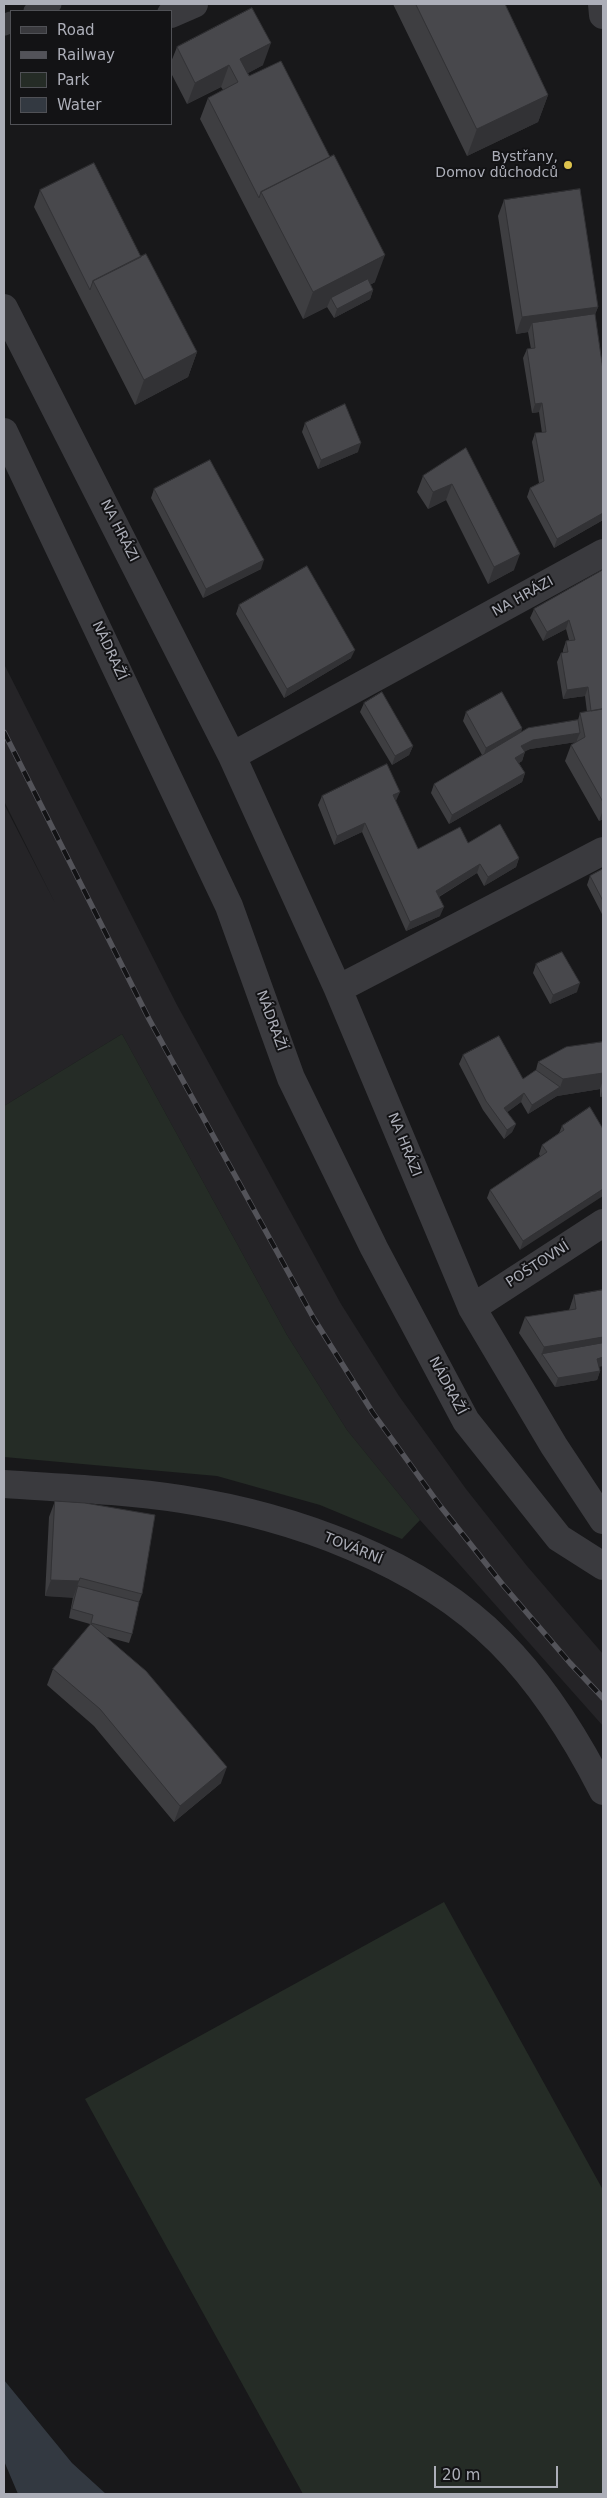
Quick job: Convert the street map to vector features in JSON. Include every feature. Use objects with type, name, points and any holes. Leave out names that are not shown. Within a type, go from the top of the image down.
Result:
[{"type":"street","points":[[172,14],[194,4]]},
{"type":"street","points":[[602,4],[603,15]]},
{"type":"street","name":"NA HRÁZI","points":[[4,308],[232,756],[338,989],[472,1308],[554,1446],[603,1520]]},
{"type":"street","name":"NÁDRAŽÍ","points":[[4,432],[229,906],[291,1078],[379,1257],[466,1421],[559,1538],[603,1566]]},
{"type":"street","name":"NA HRÁZI","points":[[232,756],[603,553]]},
{"type":"street","points":[[338,989],[603,851]]},
{"type":"street","name":"POŠTOVNÍ","points":[[472,1308],[603,1223]]},
{"type":"street","name":"TOVÁRNÍ","points":[[4,1484],[128,1492],[182,1499],[234,1509],[293,1526],[392,1564],[433,1588],[467,1612],[500,1642],[547,1698],[603,1791]]},
{"type":"lane","points":[[36,10],[51,4]]},
{"type":"shaded area","points":[[4,664],[177,1005],[341,1304],[399,1396],[466,1489],[527,1566],[603,1654],[603,1726],[420,1520],[347,1430],[287,1335],[122,1034],[4,1106],[4,804],[55,903],[4,801]]},
{"type":"green space","points":[[122,1034],[287,1335],[347,1430],[420,1520],[402,1539],[320,1505],[217,1476],[4,1457],[4,1106]]},
{"type":"green space","points":[[444,1902],[603,2190],[603,2494],[303,2494],[85,2099]]},
{"type":"water","points":[[4,2380],[72,2463],[106,2494],[18,2494],[4,2461]]},
{"type":"building","points":[[416,4],[505,4],[548,95],[477,129]]},
{"type":"building","points":[[252,8],[271,43],[240,59],[249,76],[281,61],[330,157],[261,192],[259,198],[208,98],[238,82],[229,65],[195,83],[177,47]]},
{"type":"building","points":[[334,155],[385,255],[313,292],[261,192]]},
{"type":"building","points":[[94,163],[141,257],[93,281],[90,290],[40,190]]},
{"type":"building","points":[[580,189],[598,307],[522,317],[504,200]]},
{"type":"building","points":[[146,254],[197,352],[144,380],[93,281]]},
{"type":"building","points":[[368,279],[373,290],[337,309],[331,298]]},
{"type":"building","points":[[595,314],[603,370],[603,513],[557,539],[530,488],[544,481],[535,433],[546,432],[542,403],[535,404],[527,349],[535,348],[532,323]]},
{"type":"building","points":[[345,404],[361,443],[321,460],[305,423]]},
{"type":"building","points":[[466,448],[520,554],[494,567],[452,484],[433,492],[423,476]]},
{"type":"building","points":[[210,460],[264,560],[206,589],[154,489]]},
{"type":"building","points":[[307,566],[355,650],[287,689],[239,605]]},
{"type":"building","points":[[603,570],[603,709],[591,711],[588,687],[567,690],[561,653],[568,652],[566,641],[575,640],[569,620],[547,632],[534,609]]},
{"type":"building","points":[[382,692],[413,746],[395,756],[364,703]]},
{"type":"building","points":[[502,692],[522,728],[486,748],[466,712]]},
{"type":"building","points":[[603,709],[603,802],[571,745],[585,737],[580,713]]},
{"type":"building","points":[[578,720],[580,733],[533,740],[521,746],[525,752],[515,758],[525,773],[452,815],[434,784],[528,728]]},
{"type":"building","points":[[387,764],[400,792],[393,795],[418,849],[460,827],[468,843],[500,824],[519,858],[488,877],[480,864],[436,891],[444,907],[410,922],[365,823],[337,836],[322,796]]},
{"type":"building","points":[[603,869],[603,901],[590,876]]},
{"type":"building","points":[[562,952],[580,983],[553,995],[536,964]]},
{"type":"building","points":[[499,1036],[523,1079],[536,1070],[560,1087],[532,1105],[524,1093],[504,1108],[516,1124],[507,1130],[486,1101],[463,1055]]},
{"type":"building","points":[[603,1042],[603,1073],[563,1079],[538,1062],[566,1047]]},
{"type":"building","points":[[590,1107],[603,1129],[603,1189],[523,1241],[490,1190],[547,1152],[542,1145],[564,1130],[562,1126]]},
{"type":"building","points":[[603,1290],[603,1337],[544,1347],[525,1317],[576,1309],[574,1295]]},
{"type":"building","points":[[603,1343],[603,1357],[597,1359],[600,1371],[558,1378],[542,1354]]},
{"type":"building","points":[[55,1501],[85,1503],[155,1515],[142,1594],[80,1578],[79,1581],[51,1580]]},
{"type":"building","points":[[78,1586],[139,1602],[132,1634],[91,1623],[93,1615],[72,1609]]},
{"type":"building","points":[[91,1624],[146,1671],[227,1767],[180,1806],[100,1709],[53,1669]]},
{"type":"railway","points":[[4,732],[149,1019],[314,1319],[373,1413],[441,1507],[503,1585],[570,1663],[603,1698]]},
{"type":"place","name":"Bystřany, Domov důchodců","points":[[568,165]]}]
